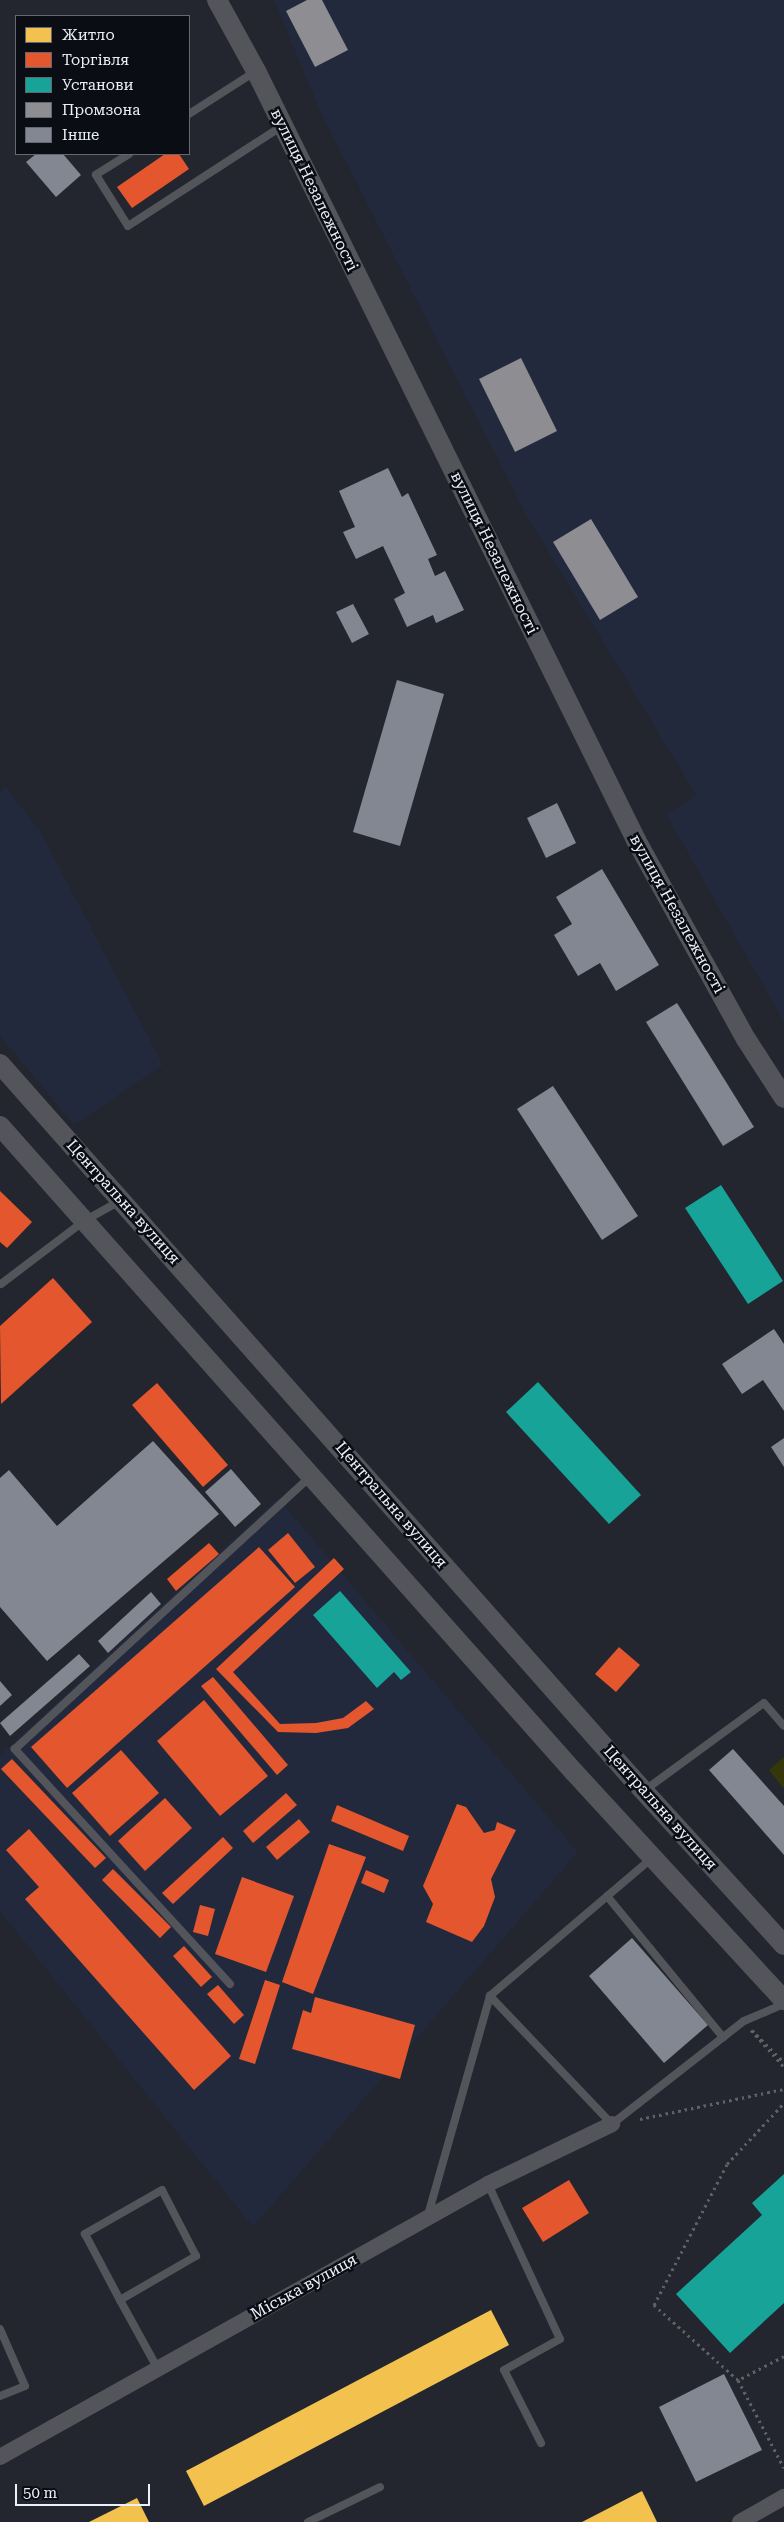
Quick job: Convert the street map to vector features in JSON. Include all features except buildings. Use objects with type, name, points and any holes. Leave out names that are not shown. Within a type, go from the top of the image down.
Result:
[{"type":"street","name":"вулиця Незалежності","points":[[217,0],[256,70],[636,840],[746,1039],[784,1098]]},
{"type":"street","name":"Центральна вулиця","points":[[0,1064],[644,1791],[784,1945]]},
{"type":"street","points":[[0,1126],[652,1858],[784,2000]]},
{"type":"street","name":"Міська вулиця","points":[[0,2457],[488,2184],[612,2124]]},
{"type":"street","points":[[740,2522],[784,2497]]},
{"type":"lane","points":[[190,113],[256,70]]},
{"type":"lane","points":[[127,155],[96,175],[128,226],[282,126]]},
{"type":"lane","points":[[0,1284],[84,1221],[121,1200]]},
{"type":"lane","points":[[230,1984],[14,1749],[310,1476]]},
{"type":"lane","points":[[644,1791],[764,1703],[784,1726]]},
{"type":"lane","points":[[427,2218],[490,1996],[652,1858]]},
{"type":"lane","points":[[607,1896],[723,2037]]},
{"type":"lane","points":[[490,1996],[612,2124],[744,2021],[784,2004]]},
{"type":"lane","points":[[488,2184],[560,2339],[504,2370],[541,2444]]},
{"type":"lane","points":[[120,2300],[196,2256],[162,2190],[85,2234],[120,2300],[158,2369]]},
{"type":"lane","points":[[0,2329],[25,2386],[0,2396]]},
{"type":"lane","points":[[308,2522],[380,2487]]},
{"type":"path","points":[[744,2021],[784,2062]]},
{"type":"path","points":[[744,2021],[784,2067]]},
{"type":"path","points":[[612,2124],[784,2089]]},
{"type":"path","points":[[784,2104],[727,2164],[654,2305],[738,2380],[784,2468]]},
{"type":"path","points":[[738,2380],[784,2356]]},
{"type":"shaded area","points":[[274,0],[784,0],[784,1022],[666,814],[697,796],[528,518],[321,113]]},
{"type":"shaded area","points":[[5,786],[40,831],[163,1065],[74,1125],[0,1036],[0,792]]},
{"type":"shaded area","points":[[278,1498],[578,1852],[253,2227],[0,1911],[0,1755]]},
{"type":"shaded area","points":[[784,1757],[784,1789],[769,1770]]}]
